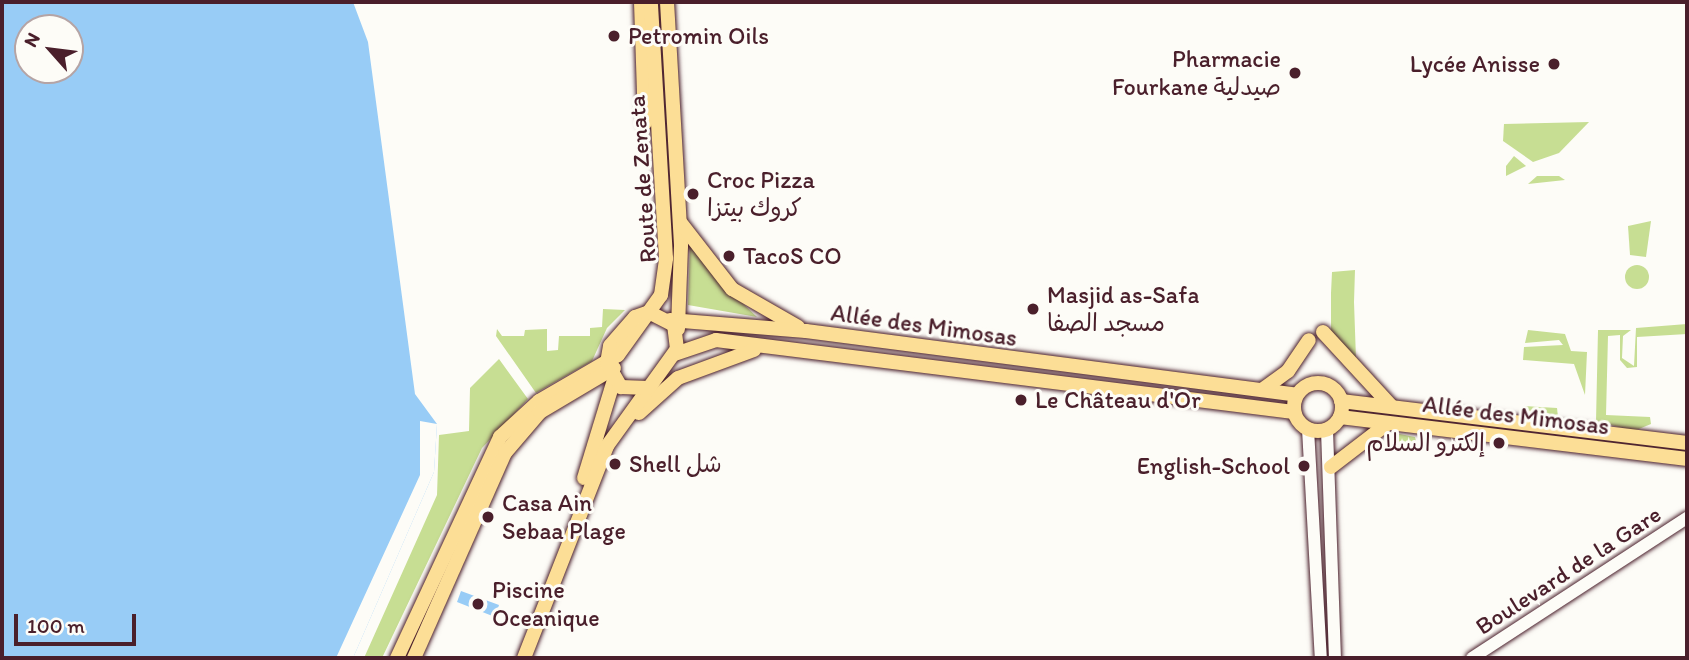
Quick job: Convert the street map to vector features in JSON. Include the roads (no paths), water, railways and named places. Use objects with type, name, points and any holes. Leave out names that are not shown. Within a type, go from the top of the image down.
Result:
[{"type":"main road","name":"Route de Zenata","points":[[641,2],[657,244],[665,319]]},
{"type":"main road","name":"Route de Zenata","points":[[651,2],[666,258],[665,319]]},
{"type":"main road","name":"Route de Zenata","points":[[577,510],[610,372],[665,319],[674,258],[657,2]]},
{"type":"main road","name":"Route de Zenata","points":[[665,319],[679,220],[667,2]]},
{"type":"main road","points":[[679,220],[732,289],[806,331]]},
{"type":"main road","points":[[648,388],[630,390],[610,372],[610,346],[635,317],[665,319],[675,354]]},
{"type":"main road","name":"Allée des Mimosas","points":[[665,319],[806,331],[1297,395]]},
{"type":"main road","points":[[1323,332],[1391,405]]},
{"type":"main road","name":"Allée des Mimosas","points":[[675,354],[709,340],[1294,412]]},
{"type":"main road","points":[[1262,390],[1288,371],[1309,341]]},
{"type":"main road","points":[[610,440],[678,378],[726,356],[769,348]]},
{"type":"main road","name":"Route de Zenata","points":[[524,658],[577,510],[610,440],[675,354]]},
{"type":"main road","points":[[397,658],[500,437],[539,401],[610,372]]},
{"type":"main road","points":[[414,658],[505,453],[540,412],[610,372]]},
{"type":"main road","points":[[1321,383],[1341,401],[1340,417],[1327,430],[1308,429],[1294,412],[1297,395],[1321,383]]},
{"type":"main road","name":"Allée des Mimosas","points":[[1341,401],[1687,443]]},
{"type":"main road","name":"Allée des Mimosas","points":[[1340,417],[1687,459]]},
{"type":"main road","points":[[1331,467],[1387,424]]},
{"type":"street","points":[[1308,429],[1321,658]]},
{"type":"street","points":[[1327,430],[1331,467],[1335,658]]},
{"type":"street","name":"Boulevard de la Gare","points":[[1472,658],[1687,518]]},
{"type":"water","points":[[2,2],[353,2],[368,42],[415,394],[437,424],[434,472],[353,658],[2,658]]},
{"type":"water","name":"Piscine Oceanique","points":[[461,591],[499,605],[495,617],[457,602]]},
{"type":"place","name":"Petromin Oils","points":[[614,36]]},
{"type":"place","name":"Lycée Anisse","points":[[1554,64]]},
{"type":"place","name":"Pharmacie Fourkane صيدلية","points":[[1295,73]]},
{"type":"place","name":"Croc Pizza كروك بيتزا","points":[[693,194]]},
{"type":"place","name":"TacoS CO","points":[[729,256]]},
{"type":"place","name":"Masjid as-Safa مسجد الصفا","points":[[1033,309]]},
{"type":"place","name":"Le Château d'Or","points":[[1021,400]]},
{"type":"place","name":"إلكترو السلام","points":[[1499,443]]},
{"type":"place","name":"Shell شل","points":[[615,464]]},
{"type":"place","name":"English-School","points":[[1304,466]]},
{"type":"place","name":"Casa Ain Sebaa Plage","points":[[488,517]]},
{"type":"place","name":"Piscine Oceanique","points":[[478,604]]}]
